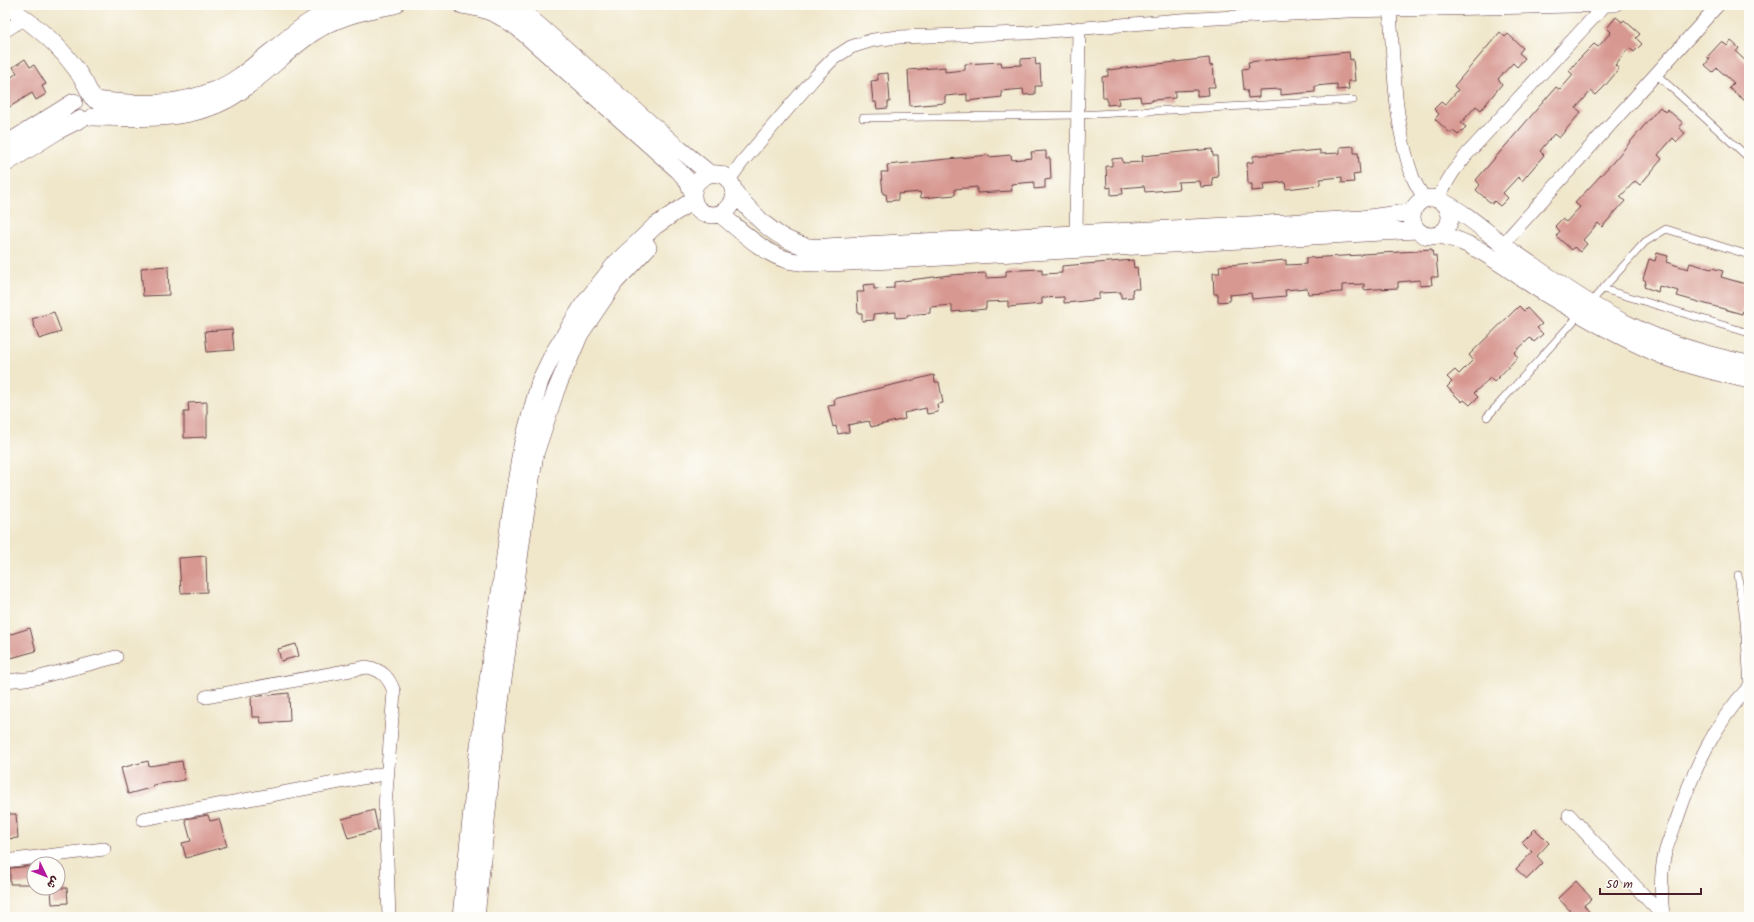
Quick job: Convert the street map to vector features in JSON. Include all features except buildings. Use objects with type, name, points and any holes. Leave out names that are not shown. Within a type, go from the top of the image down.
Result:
[{"type":"street","points":[[6,5],[53,40],[74,68],[84,99]]},
{"type":"street","points":[[5,145],[84,99],[161,104],[191,99],[218,89],[245,72],[303,25],[320,14],[343,5]]},
{"type":"street","points":[[84,99],[73,110],[78,117],[164,117],[191,113],[231,97],[252,83],[304,39],[324,26],[347,16],[395,5]]},
{"type":"street","points":[[462,5],[482,8],[504,17],[518,28],[679,171],[686,180],[696,201],[713,215],[720,214],[730,207],[734,200],[732,187],[742,162],[816,76],[834,58],[850,47],[873,40],[899,37],[1026,33],[1196,19],[1348,11],[1608,5]]},
{"type":"street","points":[[1608,5],[1467,154],[1453,172],[1435,200],[1415,207],[1413,212],[1414,224],[1417,230],[1427,236],[1439,235],[1455,238],[1470,245],[1533,286],[1585,308],[1667,341],[1713,357],[1749,364]]},
{"type":"street","points":[[1502,245],[1718,5]]},
{"type":"street","points":[[515,6],[710,174]]},
{"type":"street","points":[[1390,11],[1395,83],[1401,129],[1413,180],[1435,200],[1448,207],[1450,219],[1445,231],[1439,235]]},
{"type":"street","points":[[5,31],[25,18]]},
{"type":"street","points":[[1076,233],[1079,28]]},
{"type":"street","points":[[5,164],[59,130],[87,118]]},
{"type":"street","points":[[476,917],[492,762],[522,537],[535,454],[556,390],[580,334],[614,282],[656,240],[678,222],[696,201],[698,181],[703,176],[710,174],[724,176],[761,223],[782,237],[805,246],[844,246],[1362,219],[1413,212]]},
{"type":"street","points":[[1435,200],[1457,209],[1585,308],[1612,332],[1662,355],[1749,380]]},
{"type":"street","points":[[461,917],[477,761],[510,519],[522,446],[540,380],[553,354],[582,305],[616,263],[655,226],[696,201]]},
{"type":"street","points":[[720,214],[766,250],[787,260],[806,262],[874,261],[1417,230]]},
{"type":"street","points":[[5,681],[36,678],[116,657]]},
{"type":"street","points":[[206,697],[357,668],[367,667],[377,669],[385,674],[391,682],[394,692],[385,806],[389,917]]},
{"type":"street","points":[[1663,916],[1662,882],[1665,854],[1687,790],[1709,742],[1744,700],[1749,687]]},
{"type":"street","points":[[143,819],[388,774]]},
{"type":"street","points":[[1569,815],[1663,916]]},
{"type":"street","points":[[5,861],[104,849]]},
{"type":"lane","points":[[1656,74],[1749,158]]},
{"type":"lane","points":[[863,118],[1078,116],[1353,100]]},
{"type":"lane","points":[[1487,417],[1645,242],[1666,229],[1749,255]]},
{"type":"lane","points":[[1603,289],[1749,333]]},
{"type":"lane","points":[[1738,575],[1744,620],[1749,687]]}]
